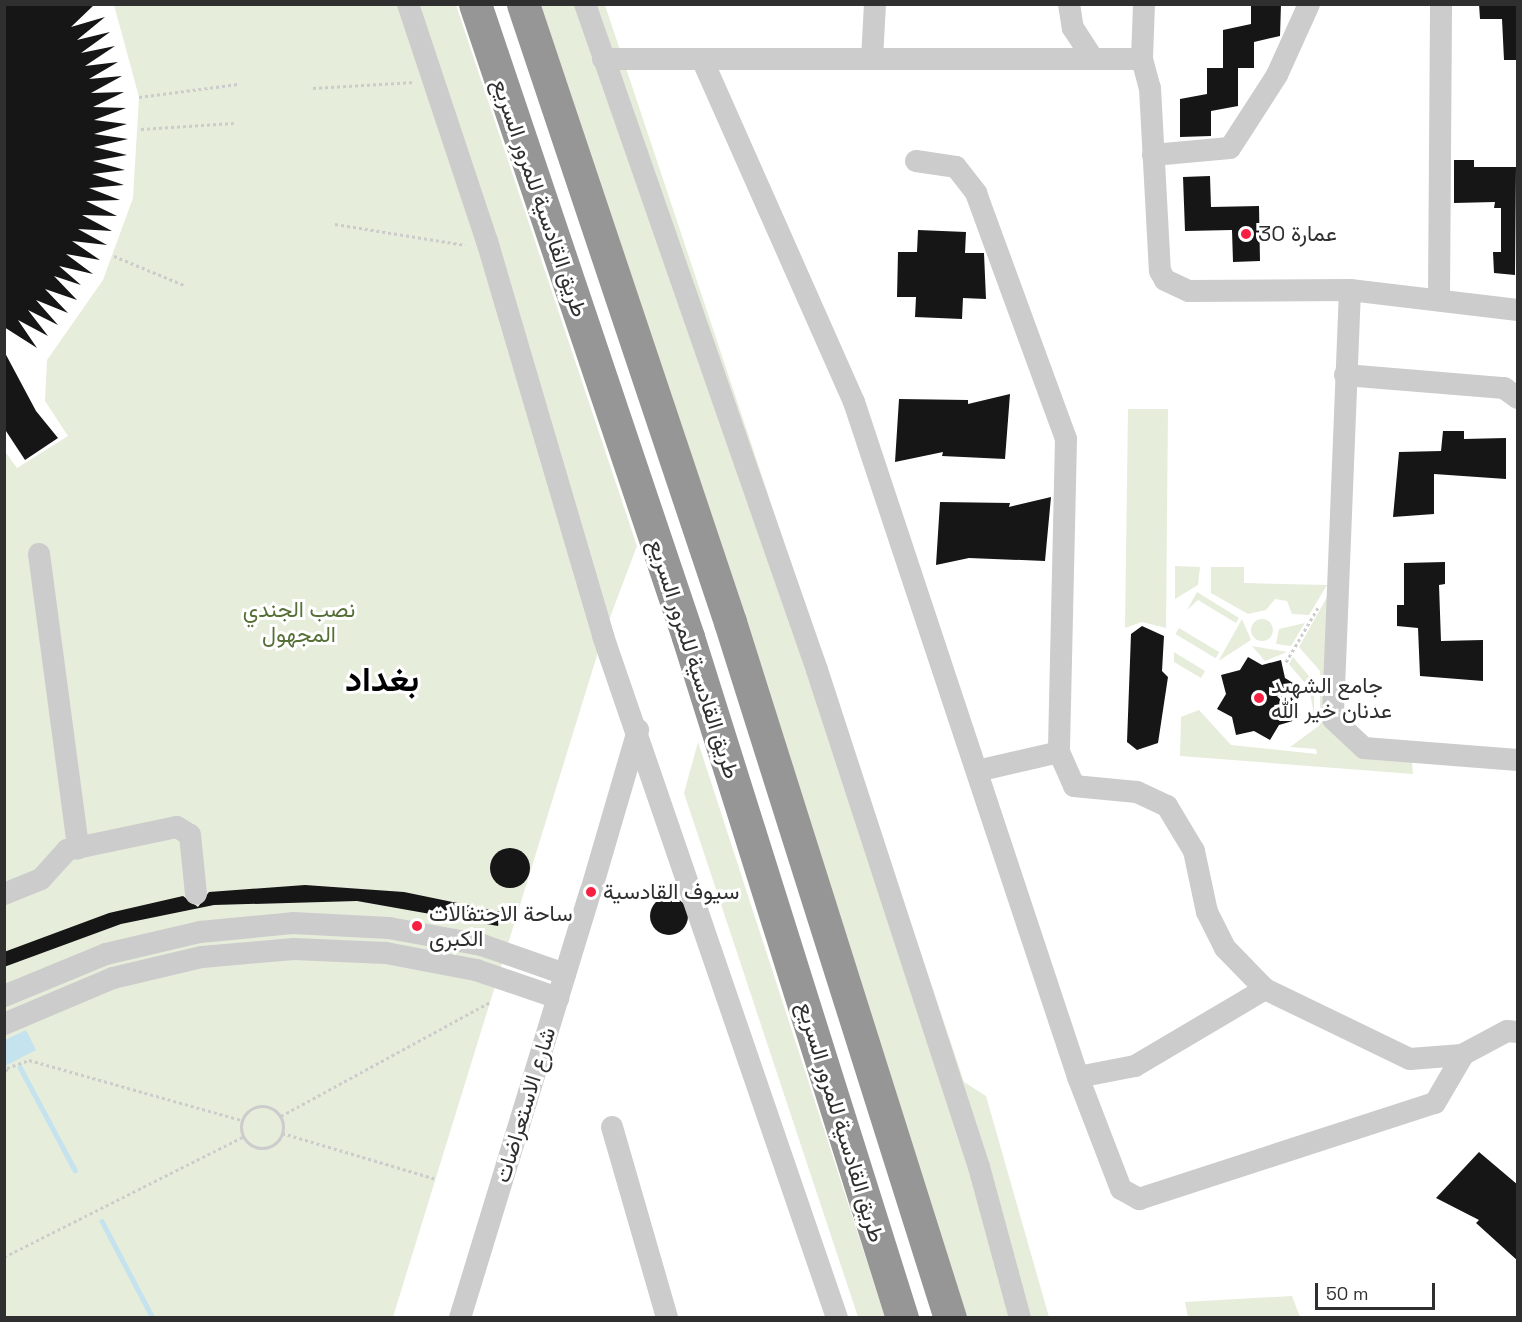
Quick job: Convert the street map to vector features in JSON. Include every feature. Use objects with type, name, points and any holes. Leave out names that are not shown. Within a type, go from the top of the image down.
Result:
[{"type":"highway","name":"طريق القادسية للمرور السريع","points":[[475,4],[688,637],[902,1317]]},
{"type":"highway","name":"طريق القادسية للمرور السريع","points":[[523,4],[730,622],[950,1317]]},
{"type":"street","points":[[408,4],[487,241],[603,636],[638,730],[837,1317]]},
{"type":"street","points":[[585,4],[818,670],[979,1167],[1020,1317]]},
{"type":"street","points":[[872,58],[875,4]]},
{"type":"street","points":[[1070,4],[1073,28],[1093,58]]},
{"type":"street","points":[[1144,4],[1142,58],[1150,88],[1160,271],[1176,288],[1350,290],[1439,297],[1518,310]]},
{"type":"street","points":[[1153,155],[1230,148],[1277,75],[1309,4]]},
{"type":"street","points":[[1439,297],[1441,4]]},
{"type":"street","points":[[603,58],[1142,58]]},
{"type":"street","points":[[702,59],[854,402],[1078,1077],[1121,1189],[1139,1198],[1435,1103],[1463,1055]]},
{"type":"street","points":[[916,161],[956,166],[976,193],[1066,439],[1059,752],[1074,786],[1137,792],[1167,806],[1194,851],[1207,912],[1225,948],[1265,989],[1410,1059],[1463,1055],[1507,1031],[1518,1032]]},
{"type":"street","points":[[1350,290],[1333,718],[1364,748],[1518,759]]},
{"type":"street","points":[[1345,375],[1504,388],[1518,398]]},
{"type":"street","points":[[39,554],[78,848]]},
{"type":"street","name":"شارع الاستعراضات","points":[[460,1317],[638,730]]},
{"type":"street","points":[[976,771],[1059,752]]},
{"type":"street","points":[[4,894],[41,879],[59,854],[78,848],[183,828],[190,835],[202,957]]},
{"type":"street","points":[[4,996],[106,954],[200,932],[293,923],[389,928],[482,945],[565,974]]},
{"type":"street","points":[[4,1024],[113,978],[202,957],[294,949],[386,953],[476,970],[558,998]]},
{"type":"street","points":[[1078,1077],[1135,1066],[1265,989]]},
{"type":"street","points":[[612,1127],[667,1317]]},
{"type":"path","points":[[313,88],[415,82]]},
{"type":"path","points":[[139,98],[238,84]]},
{"type":"path","points":[[141,129],[234,123]]},
{"type":"path","points":[[335,224],[465,245]]},
{"type":"path","points":[[114,256],[186,286]]},
{"type":"path","points":[[1286,662],[1328,591],[1338,588]]},
{"type":"path","points":[[281,1116],[490,1002]]},
{"type":"path","points":[[4,1077],[7,1068],[29,1059],[241,1120]]},
{"type":"path","points":[[241,1120],[260,1105],[281,1116]]},
{"type":"path","points":[[281,1116],[282,1133]]},
{"type":"path","points":[[241,1120],[243,1137]]},
{"type":"path","points":[[243,1137],[264,1148],[282,1133]]},
{"type":"path","points":[[282,1133],[436,1179]]},
{"type":"path","points":[[4,1257],[243,1137]]},
{"type":"green space","name":"نصب الجندي المجهول","points":[[114,5],[456,5],[637,546],[603,636],[393,1317],[5,1317],[4,450],[17,468],[68,436],[45,401],[47,360],[103,280],[133,198],[139,97]]},
{"type":"green space","points":[[537,5],[605,5],[964,1082],[986,1096],[1049,1317],[965,1317]]},
{"type":"green space","points":[[1128,409],[1168,409],[1166,628],[1142,622],[1125,628]]},
{"type":"green space","points":[[1175,566],[1200,567],[1198,585],[1175,599]]},
{"type":"green space","points":[[1211,567],[1244,567],[1244,583],[1327,585],[1309,615],[1292,614],[1287,601],[1275,599],[1266,610],[1248,614],[1211,593]]},
{"type":"green space","points":[[1197,592],[1239,618],[1236,623],[1198,600],[1187,610]]},
{"type":"green space","points":[[1327,597],[1330,725],[1412,762],[1413,774],[1180,756],[1181,717],[1199,710],[1231,745],[1317,754],[1316,749],[1290,747],[1320,725],[1320,671],[1299,647]]},
{"type":"green space","points":[[1242,619],[1251,640],[1219,660]]},
{"type":"green space","points":[[1262,619],[1270,622],[1273,630],[1270,638],[1262,641],[1254,638],[1251,630],[1254,622]]},
{"type":"green space","points":[[1305,623],[1291,646],[1276,644],[1279,629]]},
{"type":"green space","points":[[1179,628],[1219,652],[1216,658],[1175,634]]},
{"type":"green space","points":[[1252,646],[1287,652],[1265,661]]},
{"type":"green space","points":[[1174,652],[1205,671],[1201,678],[1174,662]]},
{"type":"green space","points":[[1293,657],[1314,682],[1314,714],[1309,688],[1289,664]]},
{"type":"green space","points":[[698,742],[885,1317],[858,1317],[684,793]]},
{"type":"green space","points":[[1292,1296],[1300,1317],[1188,1317],[1185,1302]]},
{"type":"water","points":[[26,1030],[36,1050],[5,1066],[5,1040]]},
{"type":"building","points":[[4,4],[95,4],[71,27],[105,17],[77,40],[110,32],[81,53],[115,46],[85,66],[118,62],[89,79],[122,76],[91,93],[124,92],[93,107],[126,108],[94,120],[127,124],[94,134],[128,139],[94,147],[127,155],[93,161],[125,170],[92,174],[124,185],[89,188],[120,200],[86,201],[117,216],[82,215],[112,231],[78,229],[107,245],[72,241],[100,260],[66,254],[93,274],[59,266],[81,285],[54,276],[77,300],[45,289],[68,313],[36,300],[58,325],[28,310],[48,336],[18,320],[37,348],[4,327]]},
{"type":"building","points":[[1251,4],[1281,4],[1280,36],[1254,42],[1254,68],[1238,68],[1238,106],[1211,111],[1211,136],[1180,137],[1180,99],[1207,94],[1207,68],[1223,68],[1223,30],[1251,24]]},
{"type":"building","points":[[1479,4],[1518,4],[1518,60],[1504,60],[1502,19],[1480,19]]},
{"type":"building","points":[[1454,160],[1474,160],[1474,167],[1516,167],[1515,275],[1494,273],[1493,252],[1501,252],[1501,208],[1494,208],[1495,202],[1454,203]]},
{"type":"building","points":[[1210,176],[1211,207],[1259,206],[1260,261],[1233,262],[1232,230],[1185,231],[1183,177]]},
{"type":"building","points":[[918,230],[966,232],[965,253],[984,253],[986,299],[963,298],[962,319],[915,317],[916,297],[897,297],[898,252],[917,252]]},
{"type":"building","points":[[4,351],[36,411],[58,438],[25,460],[4,428]]},
{"type":"building","points":[[1010,394],[1005,459],[942,456],[943,452],[895,462],[899,399],[968,400],[968,404]]},
{"type":"building","points":[[1443,431],[1464,431],[1464,439],[1506,438],[1506,479],[1434,474],[1434,514],[1393,517],[1399,452],[1441,451]]},
{"type":"building","points":[[1051,497],[1045,561],[969,558],[936,565],[940,502],[1010,503],[1009,507]]},
{"type":"building","points":[[1445,562],[1445,584],[1439,585],[1441,641],[1483,640],[1483,681],[1420,676],[1418,628],[1397,626],[1397,605],[1404,605],[1404,563]]},
{"type":"building","points":[[1142,626],[1164,636],[1162,671],[1168,677],[1158,743],[1137,750],[1127,742],[1131,634]]},
{"type":"building","name":"جامع الشهيد عدنان خير الله","points":[[1248,657],[1262,665],[1281,660],[1285,678],[1301,688],[1291,702],[1296,720],[1279,725],[1270,740],[1254,731],[1236,735],[1232,717],[1217,709],[1226,694],[1221,675],[1240,670]]},
{"type":"building","points":[[510,848],[524,854],[530,868],[524,882],[510,888],[496,882],[490,868],[496,854]]},
{"type":"building","points":[[305,885],[404,892],[501,912],[498,926],[357,901],[214,905],[121,924],[4,967],[4,952],[109,913],[183,896],[198,907],[209,892]]},
{"type":"building","points":[[669,897],[682,903],[688,916],[682,929],[669,935],[656,929],[650,916],[656,903]]},
{"type":"building","points":[[1479,1152],[1518,1185],[1518,1261],[1476,1223],[1479,1220],[1436,1198]]},
{"type":"waterway","points":[[20,1067],[75,1170]]},
{"type":"waterway","points":[[102,1221],[153,1318]]},
{"type":"place","name":"عمارة 30","points":[[1246,234]]},
{"type":"place","name":"جامع الشهيد عدنان خير الله","points":[[1259,698]]},
{"type":"place","name":"سيوف القادسية","points":[[591,892]]},
{"type":"place","name":"ساحة الاحتفالات الكبرى","points":[[417,926]]},
{"type":"district","name":"بغداد","points":[[382,680]]}]
